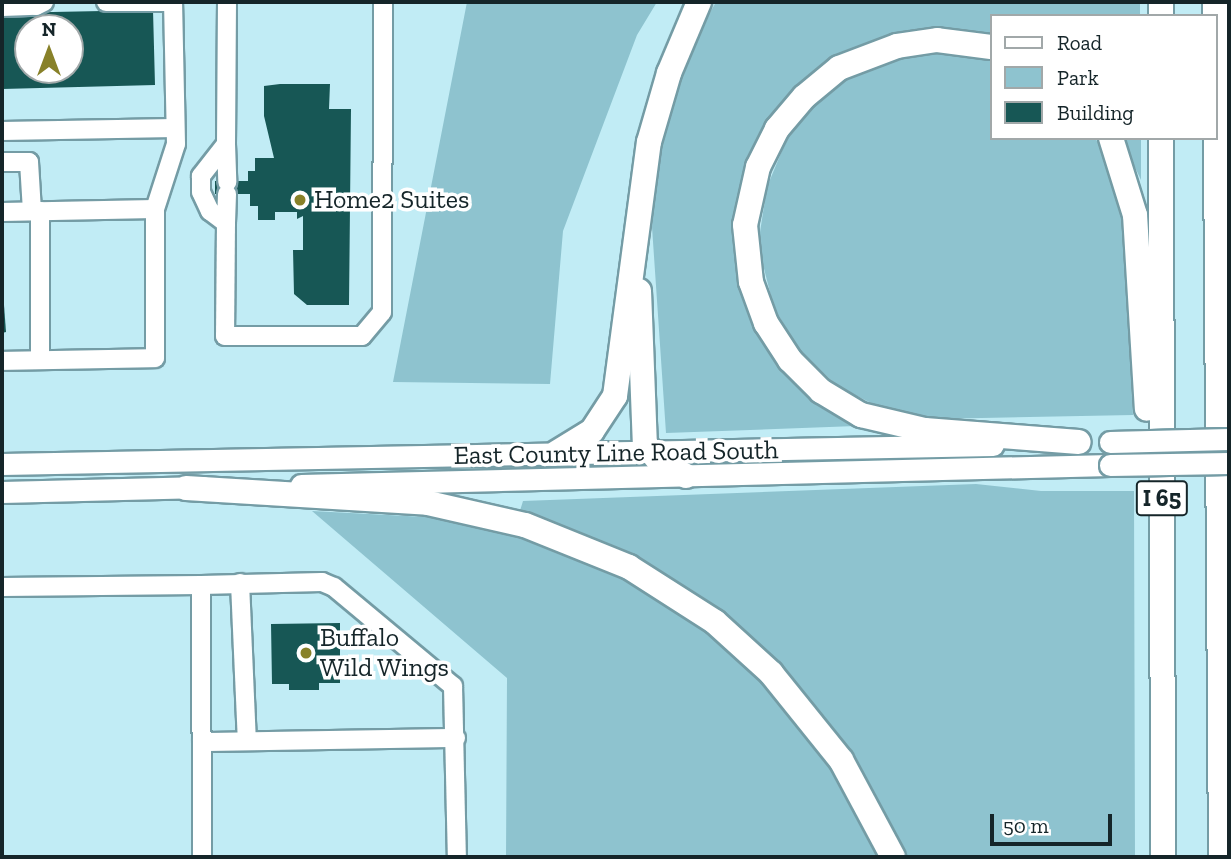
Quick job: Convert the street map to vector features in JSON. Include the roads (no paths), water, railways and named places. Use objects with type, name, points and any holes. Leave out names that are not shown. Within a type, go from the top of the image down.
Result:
[{"type":"highway","points":[[556,453],[592,431],[615,397],[622,366],[635,235],[660,100],[699,2]]},
{"type":"highway","points":[[990,47],[937,40],[897,46],[839,68],[804,97],[777,129],[754,178],[745,225],[751,282],[766,323],[790,360],[821,391],[861,415],[925,430],[1079,442]]},
{"type":"highway","name":"I 65","points":[[1217,139],[1221,857]]},
{"type":"highway","points":[[1112,140],[1131,192],[1137,228],[1163,691]]},
{"type":"highway","name":"I 65","points":[[1161,140],[1163,857]]},
{"type":"highway","points":[[635,235],[645,444],[651,454],[686,476]]},
{"type":"highway","points":[[1220,345],[1229,457]]},
{"type":"highway","points":[[186,488],[428,503],[551,534],[629,567],[715,622],[797,702],[841,760],[893,857]]},
{"type":"main road","name":"East County Line Road South","points":[[2,464],[556,453],[651,454],[1229,439]]},
{"type":"main road","name":"East County Line Road South","points":[[2,492],[1229,463]]},
{"type":"lane","points":[[2,7],[36,6],[44,2]]},
{"type":"lane","points":[[2,361],[155,358],[155,209],[168,180],[175,128],[173,2],[106,2]]},
{"type":"lane","points":[[227,2],[225,336],[362,336],[379,322],[383,312],[383,2]]},
{"type":"lane","points":[[2,131],[175,128]]},
{"type":"lane","points":[[226,144],[201,176],[201,192],[210,211],[226,223]]},
{"type":"lane","points":[[2,162],[29,162],[36,211],[40,360]]},
{"type":"lane","points":[[2,212],[155,209]]},
{"type":"lane","points":[[2,587],[322,582],[334,587],[453,685],[457,857]]},
{"type":"lane","points":[[240,583],[247,741]]},
{"type":"lane","points":[[201,585],[202,857]]},
{"type":"lane","points":[[202,742],[456,738]]},
{"type":"place","name":"Home2 Suites","points":[[300,200]]},
{"type":"place","name":"Buffalo Wild Wings","points":[[306,653]]}]
